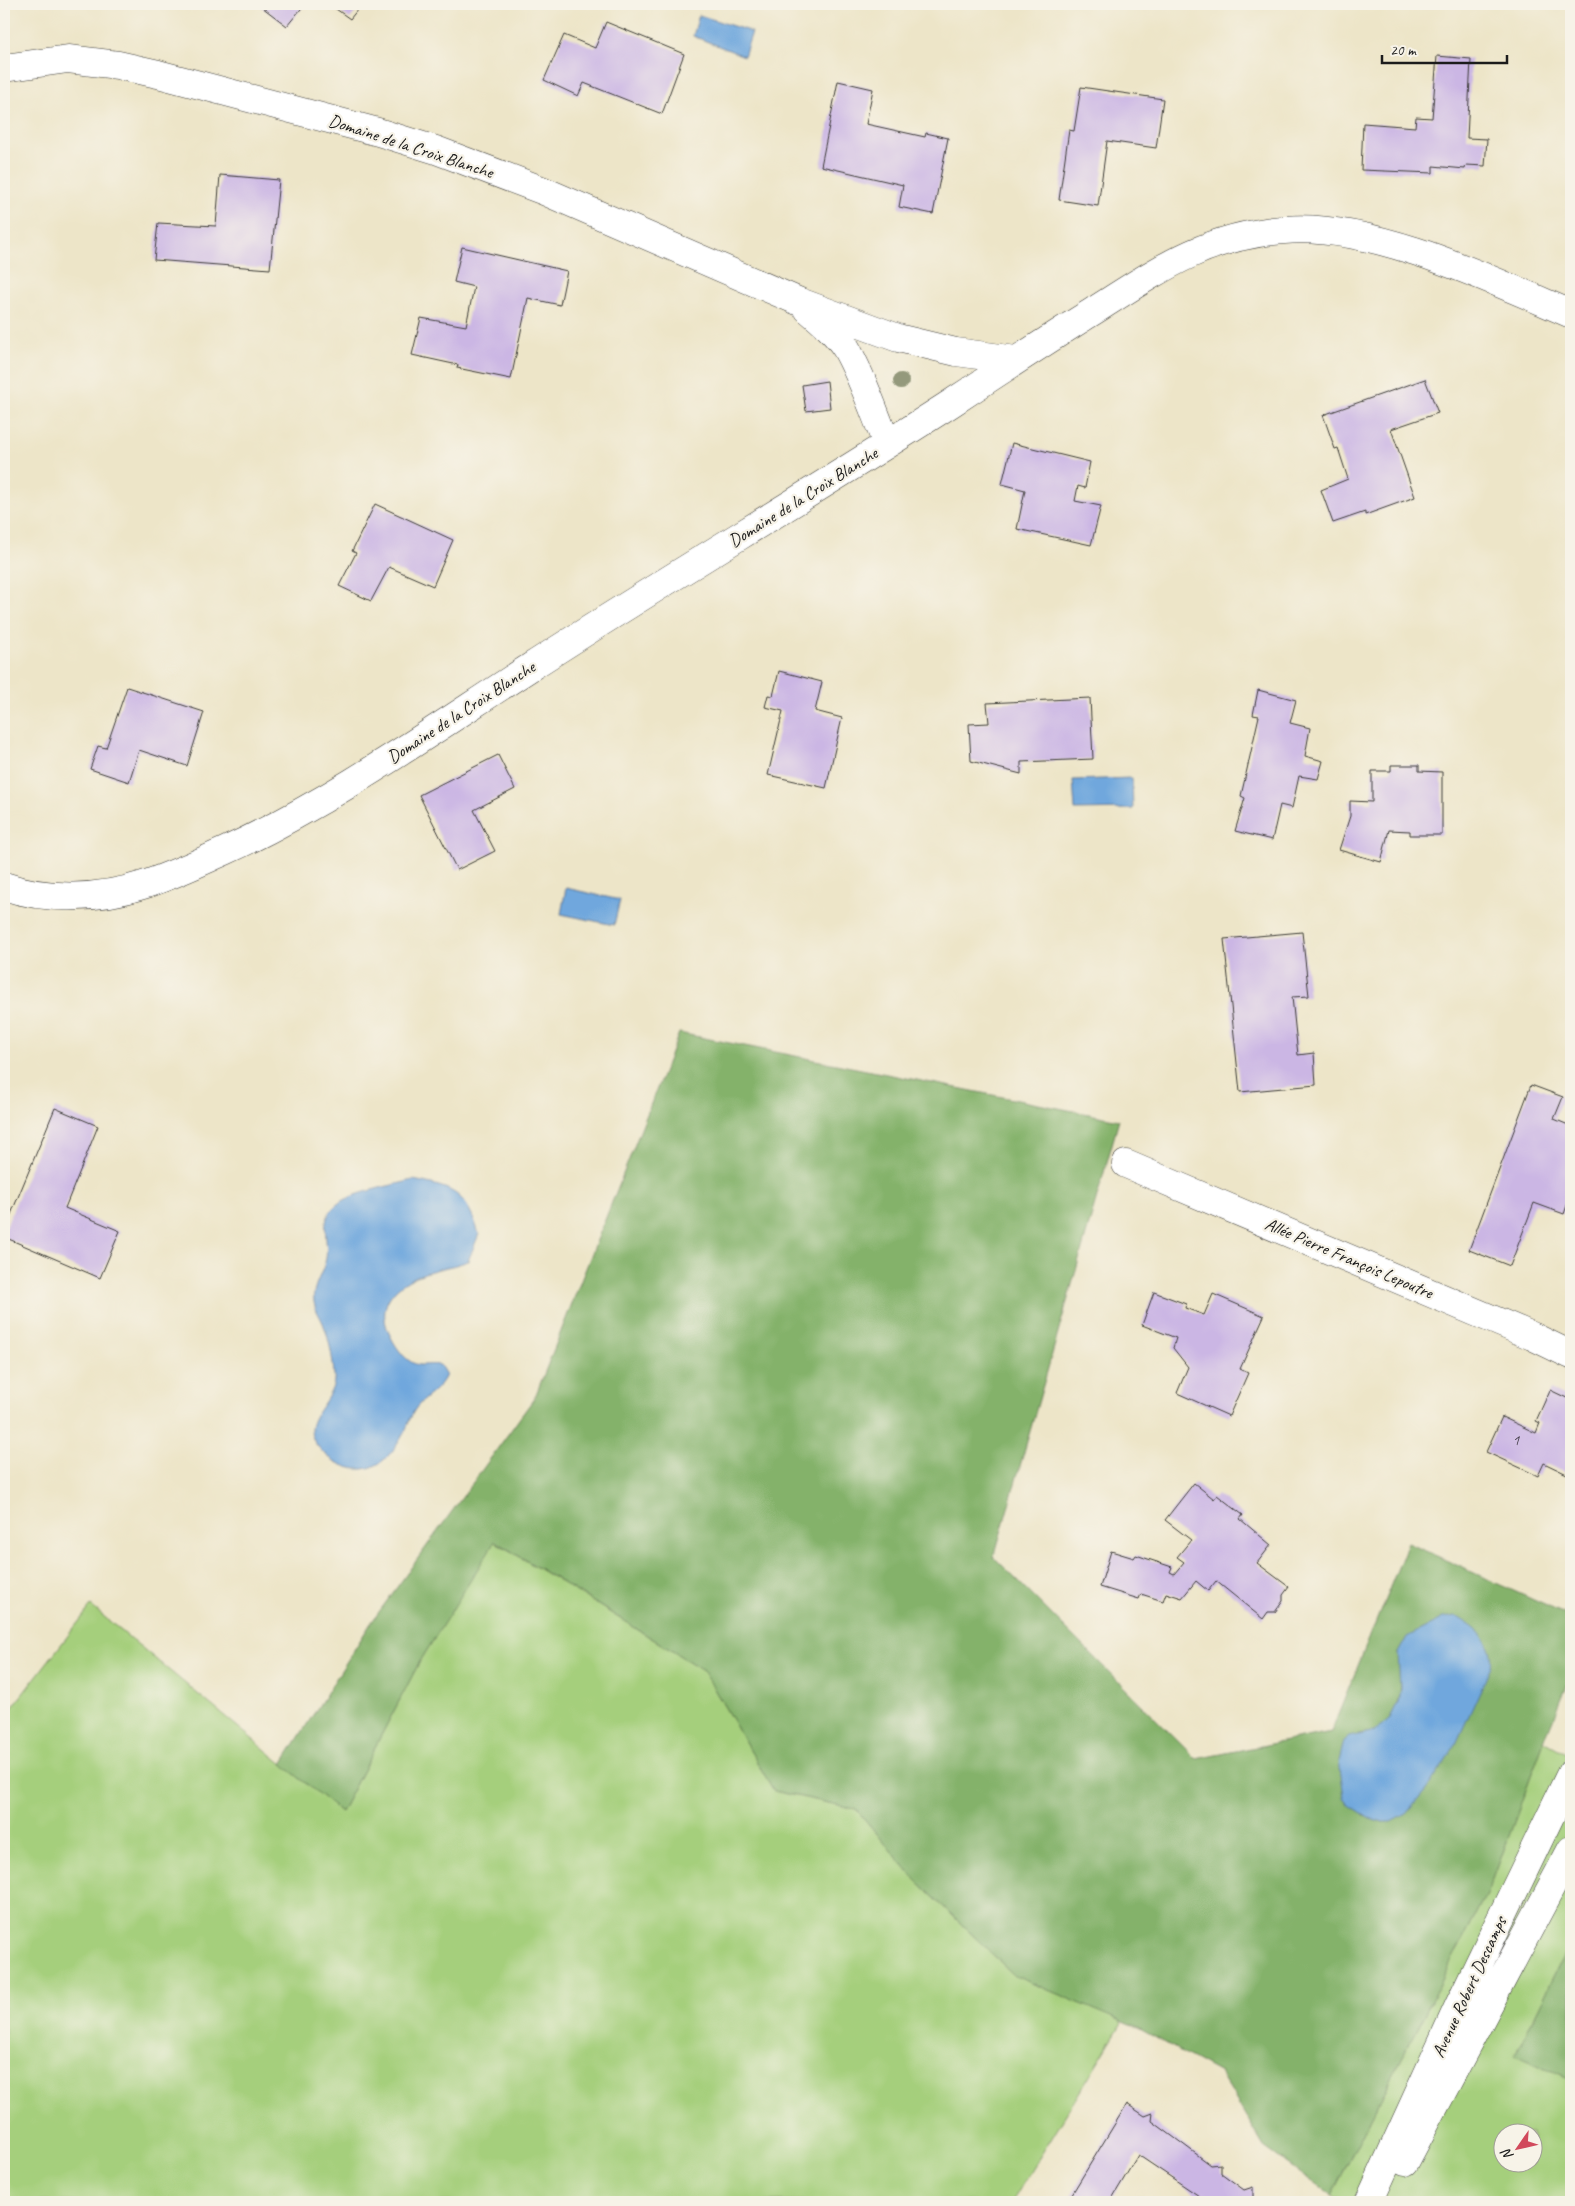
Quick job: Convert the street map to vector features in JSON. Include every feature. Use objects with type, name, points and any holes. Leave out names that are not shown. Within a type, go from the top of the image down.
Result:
[{"type":"street","name":"Domaine de la Croix Blanche","points":[[4,68],[68,59],[118,65],[378,132],[436,150],[544,191],[800,302],[898,338],[925,346],[1016,360]]},
{"type":"street","name":"Domaine de la Croix Blanche","points":[[4,886],[41,895],[87,895],[120,891],[137,887],[174,873],[270,830],[338,790],[888,444],[1160,268],[1224,240],[1288,229],[1318,229],[1342,233],[1420,254],[1490,279],[1571,314]]},
{"type":"street","name":"Domaine de la Croix Blanche","points":[[800,302],[832,330],[845,347],[860,376],[888,444]]},
{"type":"street","name":"Allée Pierre François Lepoutre","points":[[1126,1164],[1532,1336],[1571,1355]]},
{"type":"street","name":"Avenue Robert Descamps","points":[[1368,2202],[1459,2005],[1571,1772]]},
{"type":"street","name":"Avenue Robert Descamps","points":[[1383,2202],[1454,2073],[1571,1850]]},
{"type":"green space","points":[[679,1033],[1119,1120],[994,1557],[1196,1759],[1331,1732],[1408,1543],[1571,1617],[1571,1676],[1544,1741],[1492,1882],[1331,2195],[1264,2147],[1220,2073],[1138,2028],[1015,1976],[916,1880],[856,1809],[774,1791],[703,1670],[495,1541],[419,1663],[341,1812],[282,1764],[371,1623],[535,1397]],"holes":[[[1398,1653],[1427,1789],[1383,1822],[1364,1815],[1359,1734],[1373,1732],[1384,1725],[1396,1707],[1400,1686]]]},
{"type":"green space","points":[[494,1541],[703,1670],[774,1791],[856,1809],[916,1880],[1015,1976],[1123,2021],[1012,2202],[4,2202],[4,1718],[91,1606],[341,1812],[419,1663]]},
{"type":"green space","points":[[1544,1741],[1571,1756],[1571,1940],[1515,2055],[1571,2080],[1571,2202],[1344,2202],[1331,2195],[1492,1882]]},
{"type":"green space","points":[[1571,1940],[1571,2080],[1515,2055]]},
{"type":"water","points":[[699,15],[752,32],[744,56],[693,36]]},
{"type":"water","points":[[1132,778],[1133,809],[1075,810],[1073,780]]},
{"type":"water","points":[[566,888],[620,900],[614,925],[561,914]]},
{"type":"water","points":[[413,1180],[439,1186],[456,1194],[469,1209],[479,1234],[468,1261],[413,1278],[397,1289],[387,1303],[385,1319],[387,1328],[402,1354],[415,1364],[440,1365],[446,1375],[440,1385],[414,1410],[401,1439],[388,1456],[373,1467],[353,1469],[337,1463],[328,1457],[317,1445],[312,1436],[311,1429],[313,1421],[327,1399],[334,1383],[329,1342],[314,1302],[314,1291],[323,1269],[327,1252],[327,1219],[334,1207],[350,1197]]},
{"type":"water","points":[[1456,1616],[1477,1631],[1487,1643],[1490,1650],[1491,1667],[1456,1744],[1427,1789],[1406,1814],[1391,1822],[1370,1818],[1348,1804],[1344,1797],[1339,1761],[1344,1741],[1349,1737],[1375,1731],[1390,1718],[1398,1702],[1400,1687],[1398,1653],[1407,1637],[1444,1618]]},
{"type":"building","points":[[258,4],[305,4],[287,26]]},
{"type":"building","points":[[329,4],[362,4],[350,19]]},
{"type":"building","points":[[606,22],[684,54],[662,114],[584,83],[578,96],[544,80],[564,35],[595,48]]},
{"type":"building","points":[[1437,56],[1471,59],[1467,138],[1487,139],[1485,166],[1466,165],[1465,169],[1433,166],[1433,173],[1361,170],[1363,123],[1415,127],[1416,117],[1432,118]]},
{"type":"building","points":[[838,81],[873,89],[866,124],[925,137],[926,133],[948,138],[933,214],[899,207],[903,185],[821,166]]},
{"type":"building","points":[[1081,87],[1163,99],[1156,148],[1107,141],[1098,206],[1059,200],[1069,130],[1074,131]]},
{"type":"building","points":[[220,175],[279,180],[270,269],[154,260],[158,223],[216,226]]},
{"type":"building","points":[[462,247],[567,271],[560,305],[528,298],[511,379],[457,368],[458,365],[412,355],[421,318],[466,326],[474,287],[454,282]]},
{"type":"building","points":[[1425,379],[1438,413],[1391,429],[1415,497],[1365,515],[1365,512],[1333,523],[1321,490],[1348,479],[1338,448],[1335,449],[1323,415]]},
{"type":"building","points":[[827,381],[830,408],[806,411],[802,385]]},
{"type":"building","points":[[1012,443],[1090,462],[1085,488],[1078,486],[1075,501],[1101,506],[1091,545],[1017,529],[1025,490],[1002,484]]},
{"type":"building","points":[[375,504],[453,540],[433,586],[389,567],[371,601],[339,586],[356,553],[352,551]]},
{"type":"building","points":[[779,671],[822,682],[815,711],[842,718],[826,788],[768,775],[783,711],[765,707],[768,695],[773,696]]},
{"type":"building","points":[[127,687],[204,712],[187,766],[139,750],[129,782],[90,769],[98,746],[106,748]]},
{"type":"building","points":[[1258,690],[1296,700],[1290,723],[1310,728],[1305,756],[1323,761],[1318,779],[1299,776],[1292,808],[1280,805],[1272,840],[1235,831],[1245,798],[1241,796],[1259,716],[1253,715]]},
{"type":"building","points":[[1090,698],[1093,759],[1021,762],[1021,774],[971,761],[969,724],[989,723],[987,703]]},
{"type":"building","points":[[498,755],[515,789],[474,810],[495,851],[457,870],[419,795]]},
{"type":"building","points":[[1391,765],[1419,765],[1419,771],[1442,772],[1442,835],[1410,835],[1410,831],[1389,830],[1381,862],[1339,850],[1350,816],[1350,801],[1372,802],[1372,771],[1391,771]]},
{"type":"building","points":[[1302,932],[1309,996],[1292,997],[1298,1055],[1314,1053],[1316,1085],[1240,1092],[1224,939]]},
{"type":"building","points":[[1531,1085],[1563,1097],[1554,1119],[1571,1126],[1571,1194],[1564,1214],[1534,1203],[1510,1266],[1469,1250]]},
{"type":"building","points":[[55,1108],[98,1126],[65,1208],[120,1231],[100,1278],[4,1237],[4,1231]]},
{"type":"building","points":[[1154,1292],[1186,1304],[1185,1308],[1204,1315],[1213,1294],[1264,1316],[1240,1369],[1248,1373],[1229,1416],[1177,1393],[1188,1367],[1173,1348],[1176,1338],[1142,1325]]},
{"type":"building","points":[[1550,1390],[1571,1400],[1571,1476],[1544,1463],[1538,1476],[1486,1452],[1502,1417],[1536,1433],[1540,1423],[1536,1421]]},
{"type":"building","points":[[1194,1483],[1214,1499],[1217,1495],[1243,1515],[1240,1519],[1271,1545],[1257,1563],[1289,1587],[1283,1595],[1283,1601],[1275,1612],[1268,1612],[1263,1619],[1216,1581],[1208,1591],[1196,1581],[1182,1598],[1166,1593],[1163,1601],[1141,1594],[1139,1599],[1100,1587],[1111,1551],[1134,1558],[1136,1555],[1172,1567],[1170,1572],[1174,1574],[1184,1562],[1177,1557],[1191,1540],[1165,1520]]},
{"type":"building","points":[[1127,2104],[1145,2116],[1153,2113],[1152,2121],[1211,2165],[1221,2164],[1221,2173],[1244,2190],[1253,2187],[1253,2197],[1261,2202],[1208,2202],[1138,2155],[1110,2202],[1067,2202]]}]
